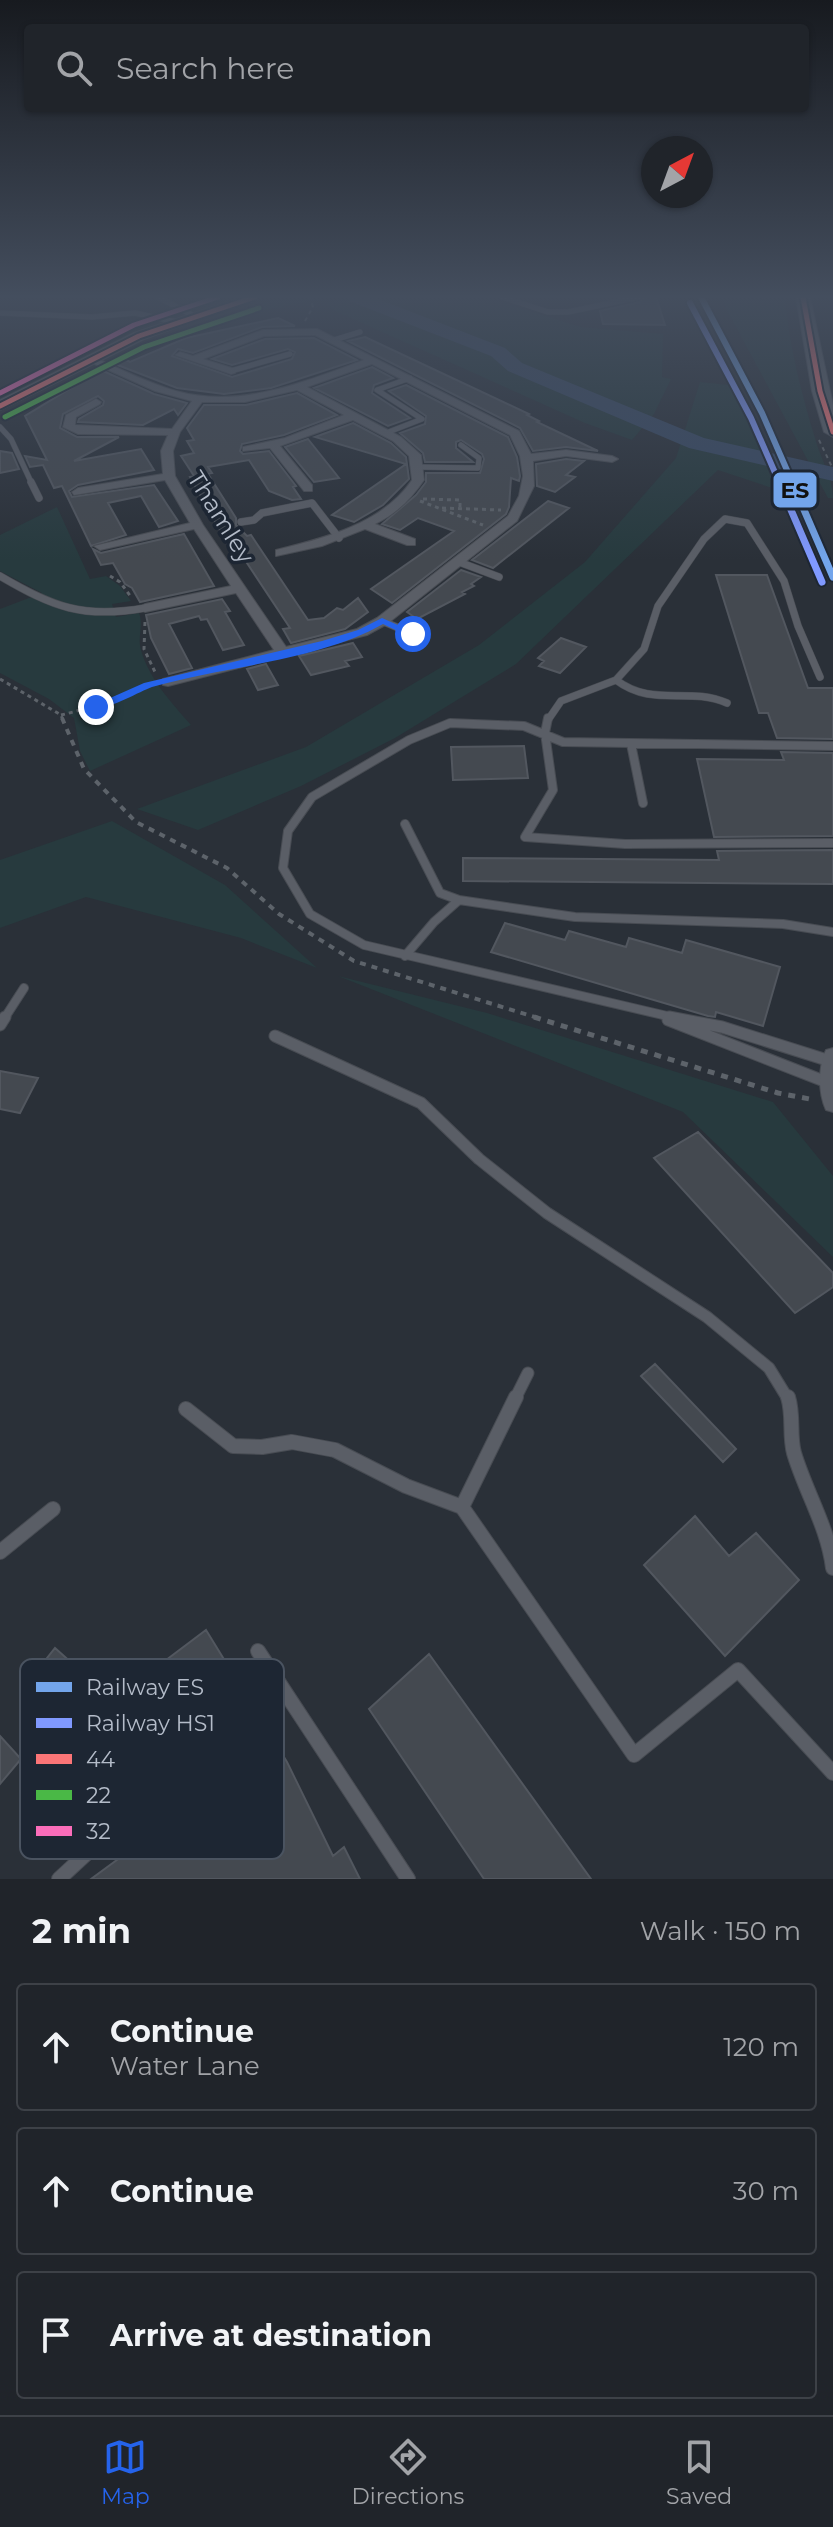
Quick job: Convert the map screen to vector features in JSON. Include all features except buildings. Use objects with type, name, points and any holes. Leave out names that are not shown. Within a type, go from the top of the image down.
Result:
[{"type":"main road","points":[[827,391],[833,432]]},
{"type":"street","points":[[0,406],[42,385]]},
{"type":"street","points":[[150,385],[199,399],[227,400],[268,396],[305,385]]},
{"type":"street","points":[[168,682],[362,632],[382,621],[499,531],[518,511],[527,496],[531,480],[515,433],[423,385]]},
{"type":"street","points":[[281,553],[339,538],[365,525],[415,488],[418,480],[415,455],[386,433],[299,387]]},
{"type":"street","name":"Thamley","points":[[199,399],[175,432],[167,451],[169,476],[197,525],[284,654]]},
{"type":"street","points":[[96,402],[71,415],[69,427],[78,431],[175,432]]},
{"type":"street","points":[[247,449],[273,444],[353,416]]},
{"type":"street","points":[[273,444],[308,488]]},
{"type":"street","points":[[526,458],[566,453],[612,459]]},
{"type":"street","points":[[78,492],[169,476]]},
{"type":"street","points":[[100,546],[197,525]]},
{"type":"street","points":[[365,525],[411,542]]},
{"type":"street","points":[[142,609],[239,588]]},
{"type":"street","points":[[831,1094],[832,1059]]},
{"type":"lane","points":[[386,433],[422,419],[408,411],[405,404],[377,390],[392,385]]},
{"type":"lane","points":[[0,427],[11,439],[39,498]]},
{"type":"lane","points":[[418,467],[478,468],[479,458],[461,445]]},
{"type":"lane","points":[[241,522],[254,520],[262,513],[312,503],[339,538]]},
{"type":"lane","points":[[820,677],[784,581],[747,523],[725,519],[704,539],[658,606],[644,649],[616,680],[561,701],[549,714],[545,733],[553,790],[525,837],[625,844],[833,843]]},
{"type":"lane","points":[[459,562],[499,577]]},
{"type":"lane","points":[[0,576],[63,609],[108,616],[142,609]]},
{"type":"lane","points":[[382,621],[413,634]]},
{"type":"lane","points":[[616,680],[633,694],[712,696],[727,703]]},
{"type":"lane","points":[[832,1059],[722,1027],[653,1014],[364,945],[310,914],[283,868],[288,831],[312,797],[409,740],[450,723],[524,726],[563,742],[833,746]]},
{"type":"lane","points":[[631,744],[643,803]]},
{"type":"lane","points":[[405,824],[440,893],[459,900],[575,917],[783,924],[833,932]]},
{"type":"lane","points":[[405,956],[434,922],[459,900]]},
{"type":"lane","points":[[0,1025],[24,988]]},
{"type":"lane","points":[[653,1014],[831,1094]]},
{"type":"lane","points":[[275,1036],[421,1103],[479,1159],[547,1213],[707,1317],[769,1368],[786,1392],[793,1413],[793,1450],[832,1544],[833,1568]]},
{"type":"lane","points":[[462,1507],[528,1373]]},
{"type":"lane","points":[[186,1409],[233,1446],[262,1447],[292,1442],[335,1450],[406,1486],[462,1507],[634,1755],[738,1670],[833,1773]]},
{"type":"lane","points":[[0,1552],[53,1509]]},
{"type":"lane","points":[[258,1651],[263,1659]]},
{"type":"lane","points":[[284,1691],[408,1879]]},
{"type":"lane","points":[[59,1879],[81,1859]]},
{"type":"path","points":[[826,460],[833,469]]},
{"type":"path","points":[[460,508],[460,500],[412,498],[499,531]]},
{"type":"path","points":[[436,507],[518,511]]},
{"type":"path","points":[[61,715],[96,707],[119,695],[160,683],[144,649],[145,617],[142,609],[120,582],[110,576]]},
{"type":"path","points":[[0,679],[61,715],[84,769],[136,822]]},
{"type":"green space","points":[[500,385],[668,385],[654,414],[632,440],[585,423]]},
{"type":"green space","points":[[699,385],[738,386],[775,489],[718,470],[516,664],[395,738],[301,786],[198,830],[137,809],[306,747],[479,645],[585,562],[676,458]]},
{"type":"green space","points":[[767,385],[800,385],[831,483],[833,498],[828,498]]},
{"type":"green space","points":[[57,507],[90,579],[106,576],[120,586],[131,601],[112,604],[116,617],[139,613],[140,645],[145,661],[162,690],[191,725],[90,771],[80,751],[74,718],[49,699],[0,673],[0,609],[42,593],[0,571],[0,535]]},
{"type":"green space","points":[[112,821],[225,885],[317,968],[241,938],[86,897],[0,928],[0,860]]},
{"type":"green space","points":[[338,976],[487,1013],[773,1102],[833,1176],[833,1257],[683,1112]]},
{"type":"waterway","points":[[557,385],[697,443],[833,474]]},
{"type":"rail line","name":"HS1","points":[[733,385],[751,418],[822,582]]},
{"type":"rail line","name":"ES","points":[[747,385],[833,577]]},
{"type":"transit line","name":"32","points":[[0,393],[16,385]]},
{"type":"transit line","name":"44","points":[[0,406],[42,385]]},
{"type":"transit line","name":"22","points":[[5,417],[69,385]]},
{"type":"transit line","name":"44","points":[[819,385],[833,432]]},
{"type":"route","points":[[96,707],[147,685],[325,644],[362,632],[382,621],[413,634]]}]
